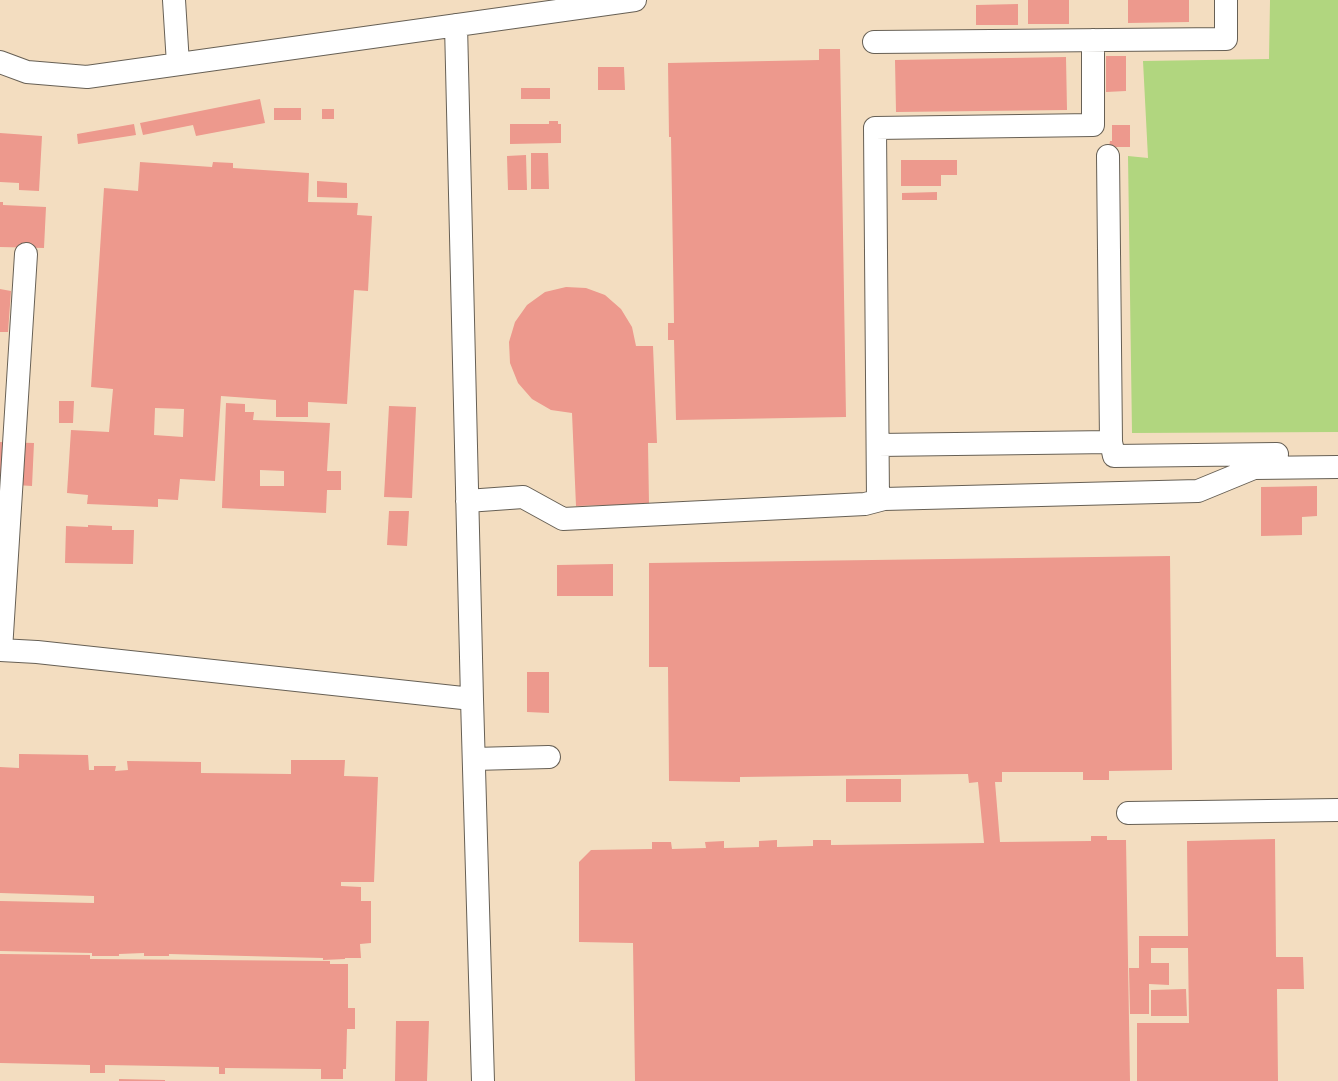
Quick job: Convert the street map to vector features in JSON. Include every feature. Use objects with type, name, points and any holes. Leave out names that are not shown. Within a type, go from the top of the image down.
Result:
[{"type":"street","points":[[174,0],[178,64]]},
{"type":"street","points":[[0,62],[27,72],[87,77],[634,0]]},
{"type":"street","points":[[874,42],[1226,39],[1226,0]]},
{"type":"street","points":[[456,25],[472,699],[483,1081]]},
{"type":"street","points":[[878,500],[875,128],[1093,125],[1093,40]]},
{"type":"street","points":[[1108,156],[1112,442],[1114,456],[1338,453]]},
{"type":"street","points":[[26,254],[0,650],[37,652],[472,699]]},
{"type":"street","points":[[878,445],[1112,442]]},
{"type":"street","points":[[467,501],[523,497],[563,519],[865,504],[884,499],[1198,491],[1254,468],[1338,467]]},
{"type":"street","points":[[474,759],[549,757]]},
{"type":"street","points":[[1128,813],[1338,810]]},
{"type":"green space","points":[[1270,0],[1338,0],[1338,432],[1132,433],[1128,156],[1148,158],[1143,61],[1269,59]]},
{"type":"building","points":[[1028,0],[1069,0],[1069,24],[1028,24]]},
{"type":"building","points":[[1128,0],[1189,0],[1189,22],[1128,23]]},
{"type":"building","points":[[1018,4],[1018,25],[976,25],[976,5]]},
{"type":"building","points":[[819,49],[840,49],[846,417],[676,420],[674,340],[668,340],[668,323],[674,323],[671,137],[669,137],[668,63],[819,60]]},
{"type":"building","points":[[1106,56],[1126,56],[1126,91],[1106,92]]},
{"type":"building","points":[[1066,57],[1067,110],[896,112],[895,60]]},
{"type":"building","points":[[598,67],[624,67],[625,90],[598,90]]},
{"type":"building","points":[[521,88],[550,88],[550,99],[521,99]]},
{"type":"building","points":[[260,99],[265,123],[196,136],[193,125],[143,135],[140,123]]},
{"type":"building","points":[[274,108],[301,108],[301,120],[274,120]]},
{"type":"building","points":[[322,109],[334,109],[334,119],[322,119]]},
{"type":"building","points":[[549,121],[558,121],[558,124],[561,124],[561,143],[510,144],[510,124],[549,124]]},
{"type":"building","points":[[134,124],[136,135],[78,144],[77,134]]},
{"type":"building","points":[[1112,125],[1130,125],[1130,147],[1109,147],[1110,141],[1112,141]]},
{"type":"building","points":[[0,133],[42,136],[39,191],[19,190],[19,183],[0,182]]},
{"type":"building","points":[[531,153],[548,153],[549,189],[531,189]]},
{"type":"building","points":[[526,155],[527,190],[508,190],[507,156]]},
{"type":"building","points":[[901,160],[957,160],[957,175],[941,175],[941,186],[901,186]]},
{"type":"building","points":[[140,162],[212,167],[213,162],[233,163],[233,168],[309,173],[308,202],[358,203],[357,215],[372,216],[368,291],[354,290],[347,404],[308,402],[308,417],[276,417],[276,400],[221,396],[215,481],[180,479],[178,500],[158,499],[158,507],[87,504],[88,495],[67,493],[71,430],[109,432],[113,389],[91,387],[104,188],[138,191]],"holes":[[[155,408],[184,409],[183,437],[154,435]]]},
{"type":"building","points":[[317,181],[347,183],[347,198],[317,197]]},
{"type":"building","points":[[937,192],[937,200],[902,200],[902,193]]},
{"type":"building","points":[[0,202],[3,202],[3,205],[46,207],[44,248],[0,247]]},
{"type":"building","points":[[566,287],[586,288],[605,295],[621,309],[632,327],[636,346],[653,346],[657,443],[648,443],[649,504],[576,506],[572,413],[551,410],[532,399],[518,383],[510,363],[509,342],[515,322],[527,305],[545,292]]},
{"type":"building","points":[[0,289],[11,291],[8,332],[0,332]]},
{"type":"building","points":[[59,401],[74,401],[73,423],[59,423]]},
{"type":"building","points":[[226,403],[245,404],[245,412],[254,412],[253,420],[330,423],[327,471],[341,471],[341,490],[327,490],[326,513],[222,508]],"holes":[[[260,470],[284,471],[284,486],[260,486]]]},
{"type":"building","points":[[389,406],[416,407],[412,498],[384,497]]},
{"type":"building","points":[[0,442],[34,443],[32,486],[0,484]]},
{"type":"building","points":[[1317,486],[1317,516],[1302,517],[1302,535],[1261,536],[1261,487]]},
{"type":"building","points":[[389,511],[409,511],[407,546],[387,545]]},
{"type":"building","points":[[88,525],[112,526],[112,530],[134,530],[133,564],[65,563],[66,526],[88,527]]},
{"type":"building","points":[[1170,556],[1172,770],[1109,771],[1109,780],[1083,780],[1083,772],[1002,772],[1002,782],[995,782],[1000,842],[1091,841],[1091,836],[1107,836],[1107,840],[1126,840],[1130,1081],[635,1081],[633,943],[579,942],[579,862],[591,850],[652,849],[652,842],[671,842],[672,849],[706,848],[705,842],[724,841],[724,848],[759,847],[759,841],[777,840],[777,847],[813,846],[813,840],[831,840],[831,845],[984,843],[978,782],[969,783],[968,774],[740,777],[740,782],[669,781],[668,667],[649,667],[649,563]]},
{"type":"building","points":[[613,564],[613,596],[557,596],[557,565]]},
{"type":"building","points":[[527,672],[549,672],[549,713],[527,712]]},
{"type":"building","points":[[19,754],[88,755],[89,770],[94,770],[94,766],[116,766],[115,771],[128,770],[127,761],[201,762],[201,773],[291,774],[291,760],[345,760],[344,776],[378,777],[374,882],[341,882],[341,886],[361,887],[361,901],[371,901],[371,943],[360,944],[361,958],[323,960],[323,958],[169,954],[169,956],[144,956],[144,953],[119,954],[119,956],[92,956],[92,953],[0,951],[0,901],[94,903],[94,896],[0,893],[0,767],[19,768]]},
{"type":"building","points":[[846,779],[901,779],[901,802],[846,802]]},
{"type":"building","points":[[1275,839],[1276,957],[1303,957],[1304,989],[1277,989],[1278,1081],[1137,1081],[1137,1023],[1189,1023],[1188,948],[1151,948],[1151,963],[1169,963],[1169,985],[1149,984],[1149,1014],[1130,1014],[1129,968],[1139,968],[1139,936],[1188,936],[1187,841]]},
{"type":"building","points":[[0,954],[90,955],[90,959],[330,961],[330,964],[348,964],[348,1008],[355,1008],[355,1029],[347,1029],[346,1069],[343,1069],[343,1079],[321,1079],[321,1069],[225,1068],[225,1074],[219,1074],[219,1067],[105,1065],[105,1073],[90,1073],[90,1065],[0,1063]]},
{"type":"building","points":[[1186,989],[1187,1016],[1151,1016],[1151,990]]},
{"type":"building","points":[[396,1021],[429,1021],[427,1081],[395,1081]]},
{"type":"building","points":[[119,1079],[165,1080],[165,1081],[119,1081]]}]
